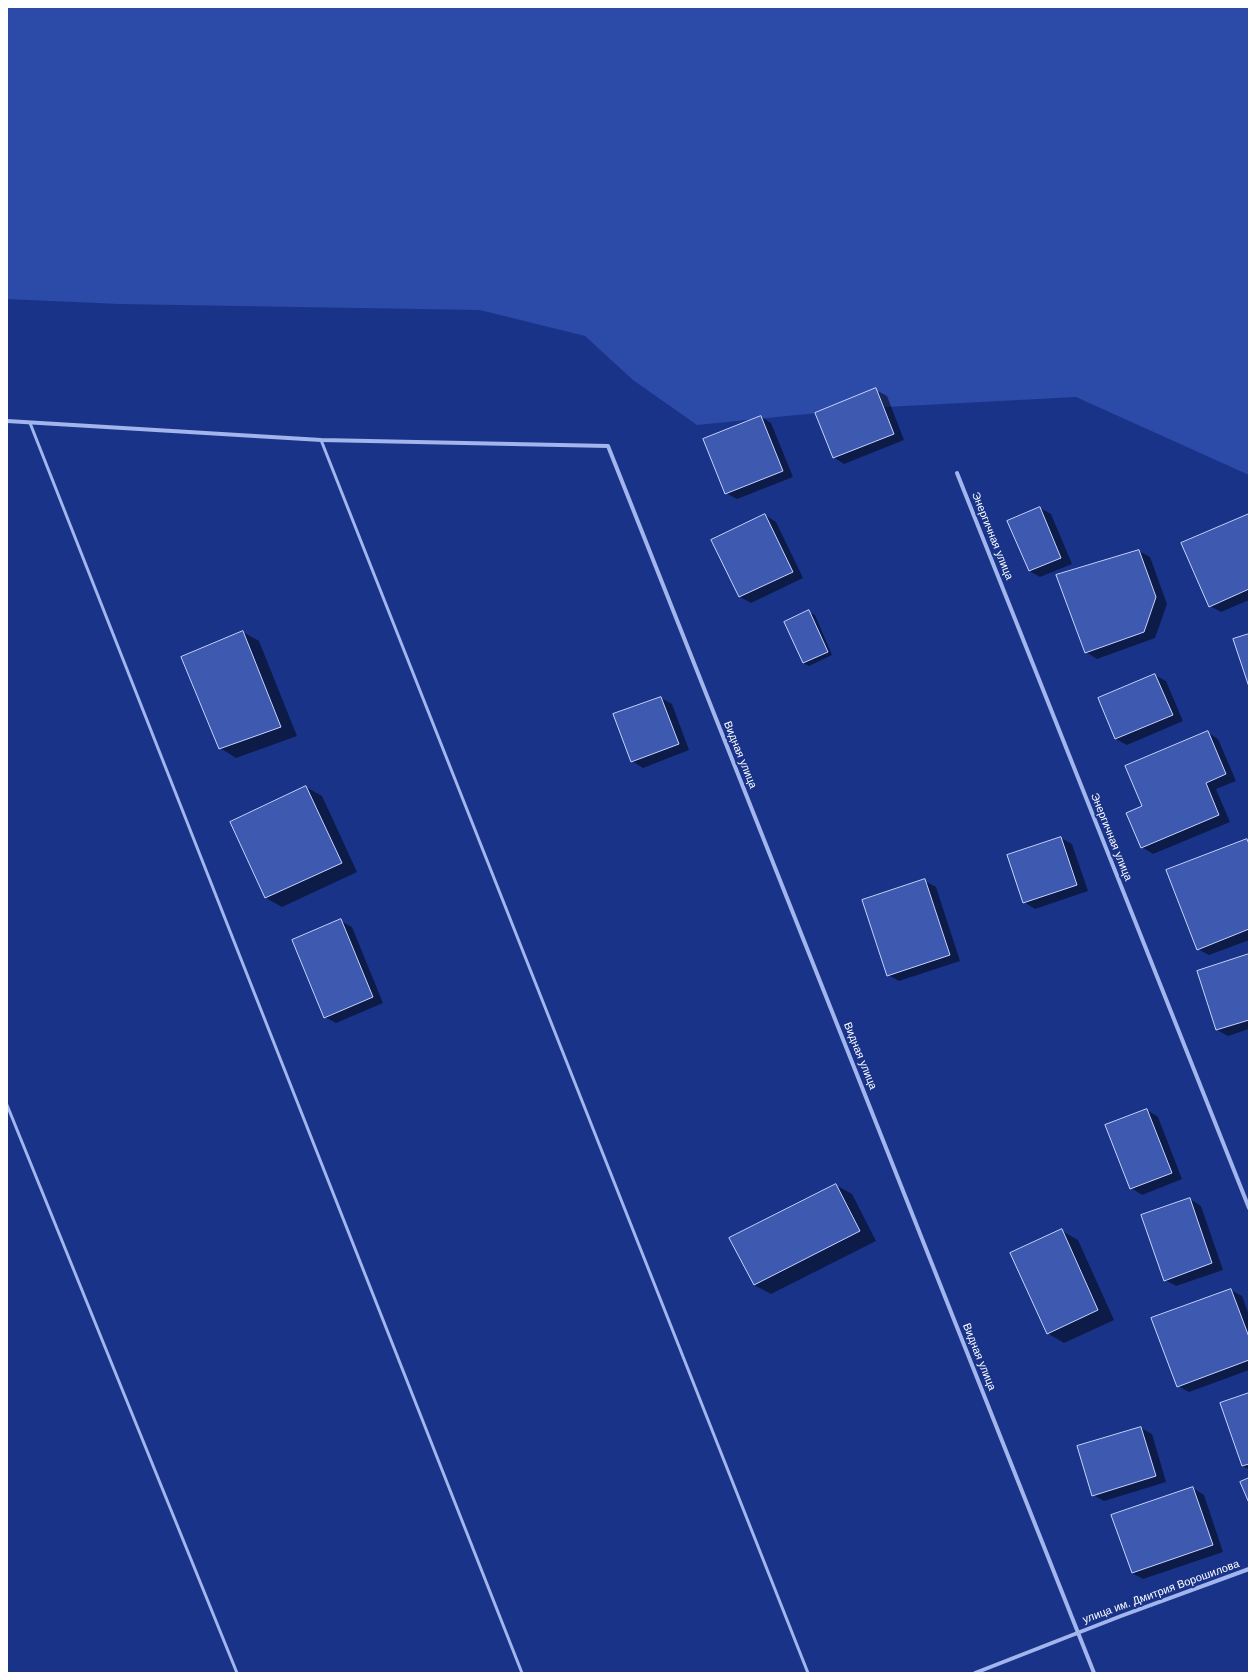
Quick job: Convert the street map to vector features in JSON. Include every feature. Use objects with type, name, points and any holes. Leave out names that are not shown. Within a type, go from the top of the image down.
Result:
[{"type":"street","points":[[7,421],[321,440]]},
{"type":"street","name":"Видная улица","points":[[321,440],[608,446],[1094,1673]]},
{"type":"street","name":"Энергичная улица","points":[[957,473],[1249,1208]]},
{"type":"street","name":"улица им. Дмитрия Ворошилова","points":[[975,1673],[1079,1632],[1249,1569]]},
{"type":"lane","points":[[30,423],[522,1673]]},
{"type":"lane","points":[[321,440],[808,1673]]},
{"type":"lane","points":[[7,1105],[236,1673]]},
{"type":"shaded area","points":[[7,7],[1249,7],[1249,475],[1076,397],[867,408],[697,425],[633,380],[585,336],[480,310],[119,304],[7,299]]},
{"type":"building","points":[[876,388],[894,434],[833,458],[815,413]]},
{"type":"building","points":[[761,416],[783,471],[725,494],[703,439]]},
{"type":"building","points":[[1040,507],[1061,558],[1029,571],[1007,521]]},
{"type":"building","points":[[765,514],[793,572],[739,597],[711,540]]},
{"type":"building","points":[[1249,514],[1249,589],[1209,607],[1181,543]]},
{"type":"building","points":[[1139,550],[1156,597],[1144,632],[1085,653],[1056,575]]},
{"type":"building","points":[[809,610],[828,652],[803,663],[784,622]]},
{"type":"building","points":[[243,631],[281,727],[219,749],[181,657]]},
{"type":"building","points":[[1249,634],[1249,687],[1233,639]]},
{"type":"building","points":[[1155,674],[1173,715],[1115,739],[1098,698]]},
{"type":"building","points":[[661,697],[679,744],[631,762],[613,714]]},
{"type":"building","points":[[1208,731],[1226,774],[1206,783],[1219,815],[1141,848],[1126,813],[1142,806],[1125,766]]},
{"type":"building","points":[[306,786],[342,863],[265,898],[230,822]]},
{"type":"building","points":[[1061,837],[1077,885],[1023,903],[1007,855]]},
{"type":"building","points":[[1247,839],[1249,844],[1249,929],[1197,950],[1166,870]]},
{"type":"building","points":[[925,879],[950,955],[887,976],[862,900]]},
{"type":"building","points":[[341,919],[373,997],[324,1018],[292,940]]},
{"type":"building","points":[[1249,954],[1249,1020],[1216,1030],[1197,971]]},
{"type":"building","points":[[1147,1109],[1172,1173],[1130,1189],[1105,1125]]},
{"type":"building","points":[[836,1184],[860,1231],[754,1285],[729,1238]]},
{"type":"building","points":[[1190,1198],[1212,1263],[1164,1281],[1141,1215]]},
{"type":"building","points":[[1062,1229],[1098,1310],[1047,1334],[1010,1253]]},
{"type":"building","points":[[1231,1289],[1249,1337],[1249,1360],[1177,1387],[1151,1318]]},
{"type":"building","points":[[1249,1393],[1249,1464],[1242,1466],[1220,1403]]},
{"type":"building","points":[[1141,1427],[1156,1476],[1092,1496],[1077,1446]]},
{"type":"building","points":[[1249,1478],[1249,1503],[1240,1482]]},
{"type":"building","points":[[1193,1487],[1213,1545],[1132,1573],[1111,1515]]}]
